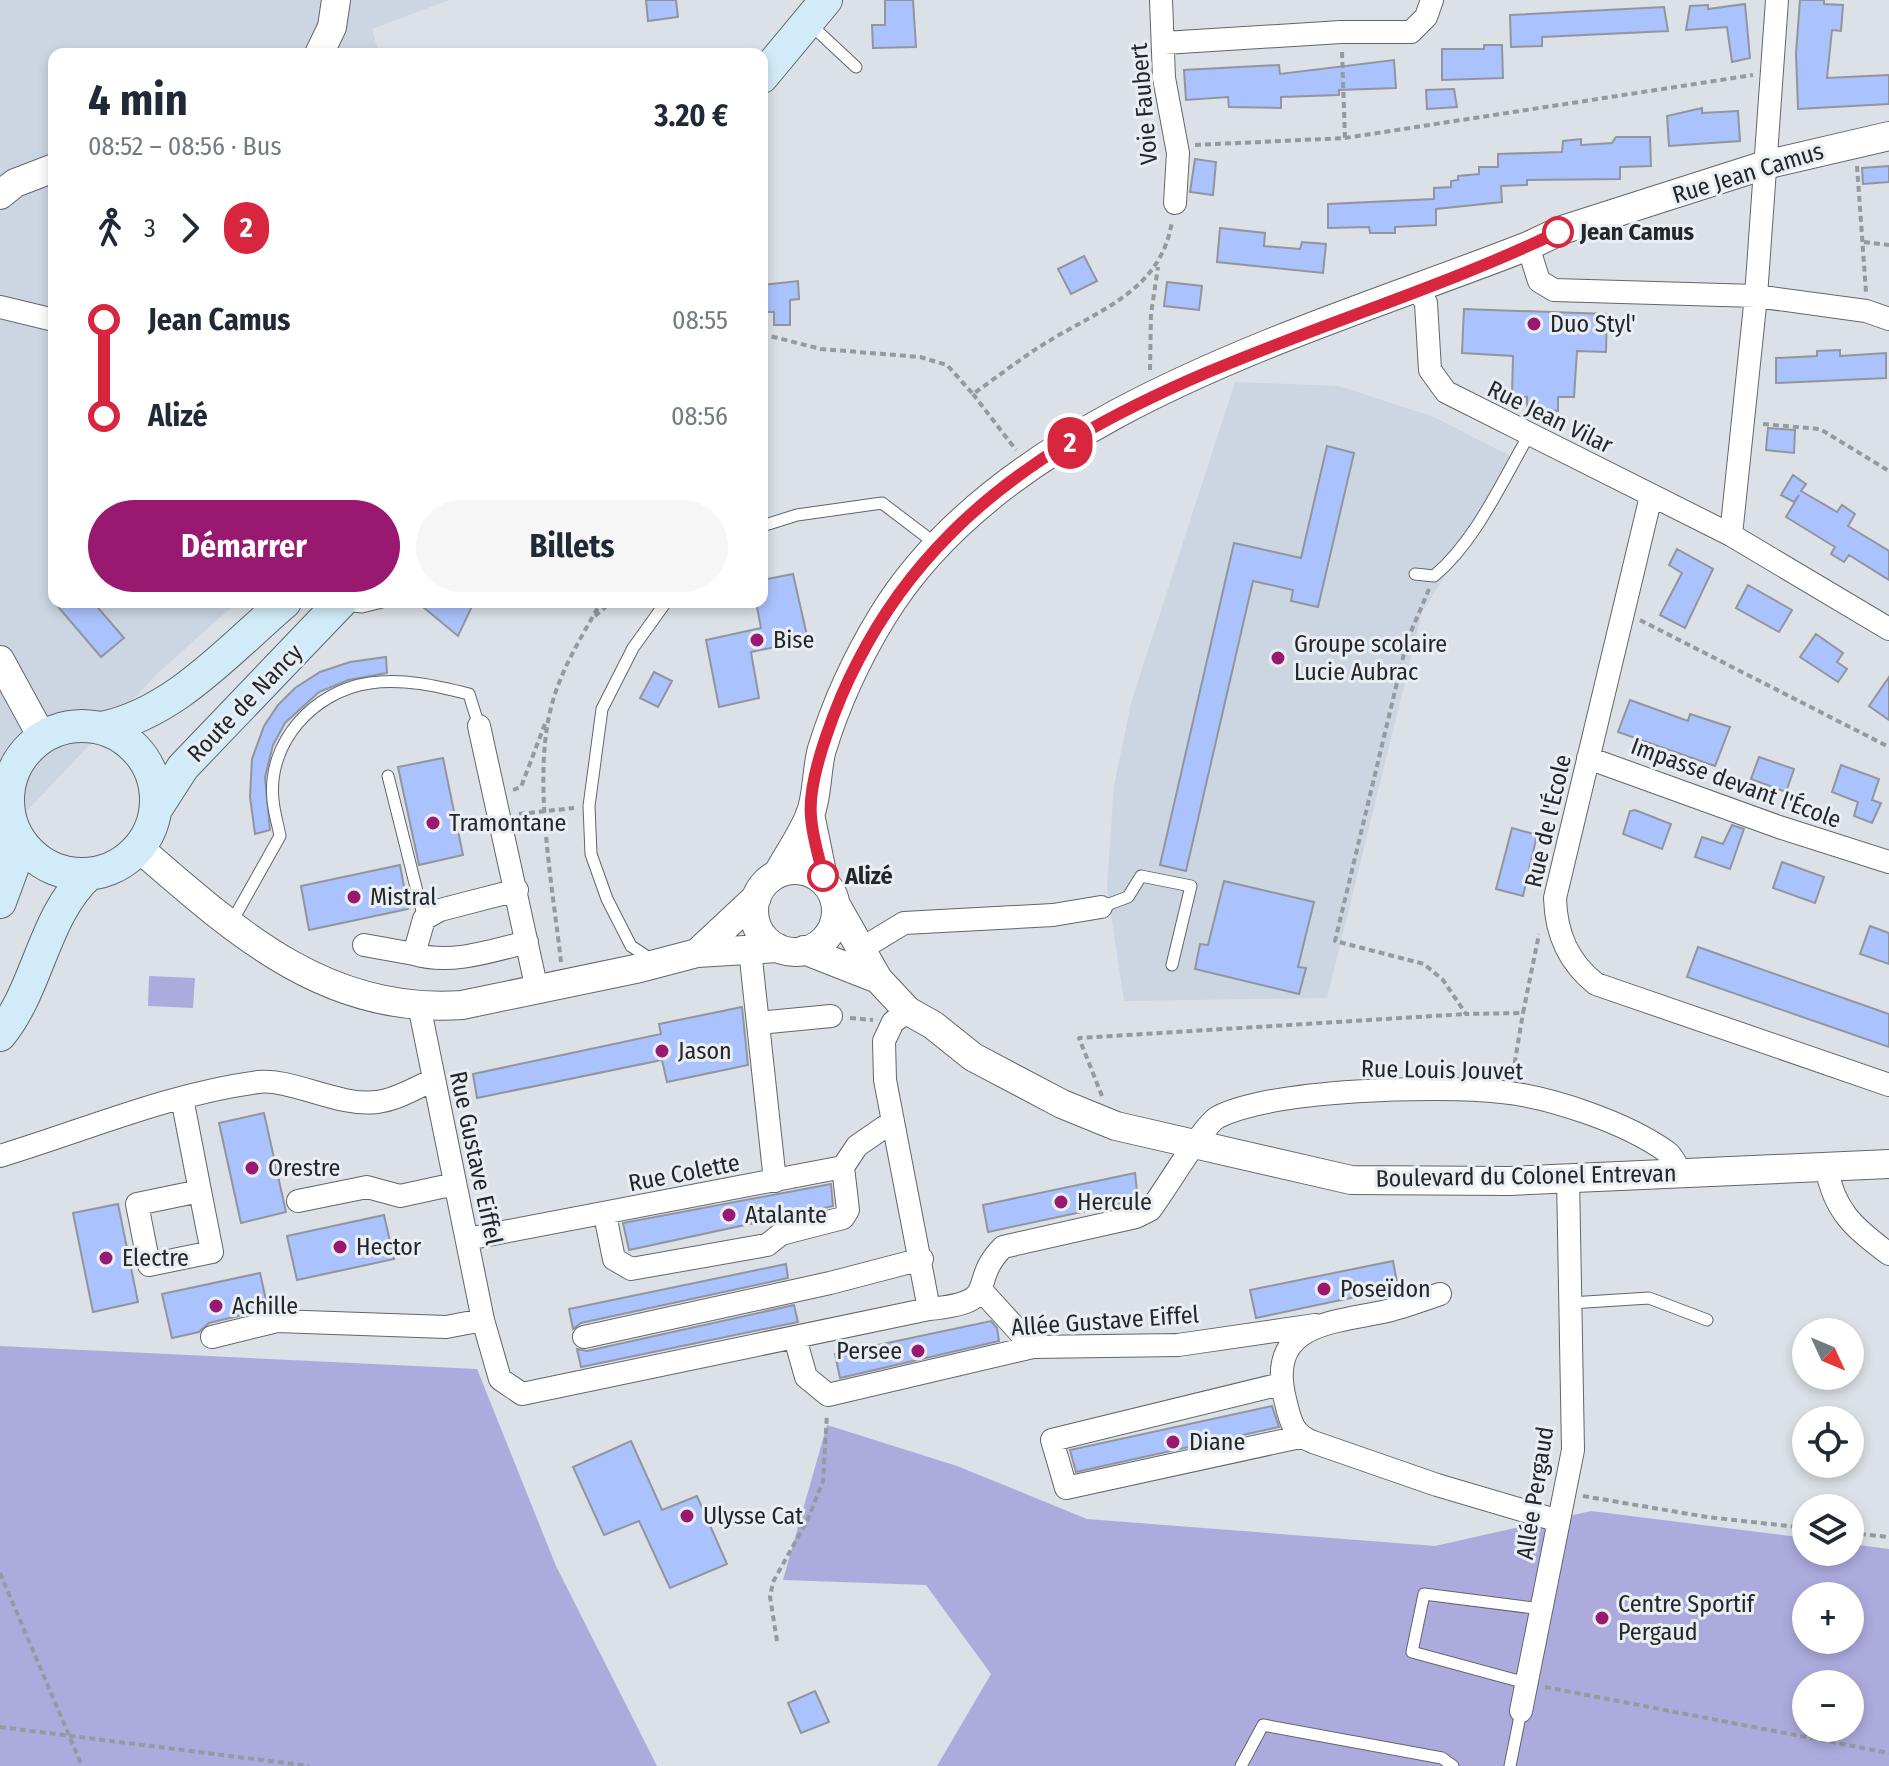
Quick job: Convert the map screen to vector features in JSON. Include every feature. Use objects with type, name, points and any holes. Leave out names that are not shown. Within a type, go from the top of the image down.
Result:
[{"type":"main road","points":[[768,70],[817,11]]},
{"type":"main road","name":"Route de Nancy","points":[[102,728],[133,720],[162,704],[278,608]]},
{"type":"main road","name":"Route de Nancy","points":[[156,809],[163,792],[183,767],[336,608]]},
{"type":"main road","points":[[0,902],[15,861],[8,814],[16,766],[42,737],[61,728],[81,725],[102,728],[126,739],[144,758],[155,783],[156,809],[139,848],[116,866],[89,874],[46,865],[24,847],[8,814]]},
{"type":"main road","points":[[0,1035],[26,992],[64,903],[89,874]]},
{"type":"street","points":[[322,48],[332,27],[336,0]]},
{"type":"street","name":"Voie Faubert","points":[[1161,0],[1164,78],[1177,146],[1175,203]]},
{"type":"street","points":[[1164,43],[1341,32],[1411,32],[1426,17],[1432,0]]},
{"type":"street","points":[[1731,535],[1756,296],[1777,0]]},
{"type":"street","name":"Rue Jean Camus","points":[[778,873],[810,814],[822,750],[848,681],[882,617],[936,544],[1029,468],[1150,398],[1263,347],[1528,246],[1562,230],[1765,165],[1889,136]]},
{"type":"street","points":[[0,195],[15,183],[48,170]]},
{"type":"street","points":[[1528,246],[1539,281],[1554,290],[1756,296],[1866,311],[1889,319]]},
{"type":"street","name":"Rue Jean Vilar","points":[[1418,289],[1426,303],[1430,370],[1446,392],[1465,405],[1731,535],[1889,629]]},
{"type":"street","points":[[0,307],[48,319]]},
{"type":"street","name":"Rue de l'École","points":[[1651,496],[1555,898],[1558,926],[1566,950],[1576,968],[1596,984],[1889,1085]]},
{"type":"street","points":[[0,660],[42,737]]},
{"type":"street","points":[[479,726],[500,793],[527,942],[550,987]]},
{"type":"street","name":"Impasse devant l'École","points":[[1588,758],[1889,862]]},
{"type":"street","name":"Rue Jean Camus","points":[[810,814],[830,893]]},
{"type":"street","name":"Boulevard du Colonel Entrevan","points":[[139,848],[229,925],[321,982],[358,994],[419,1005],[462,1005],[697,953],[777,949],[878,979]]},
{"type":"street","points":[[1866,856],[1889,878]]},
{"type":"street","points":[[794,870],[810,872],[830,893],[835,917],[825,939],[777,949],[757,926],[757,897],[778,873],[794,870]]},
{"type":"street","points":[[414,954],[424,919],[440,910],[517,890]]},
{"type":"street","name":"Boulevard du Colonel Entrevan","points":[[830,893],[900,1016],[933,1025],[973,1057],[1062,1104],[1116,1126],[1351,1180],[1509,1181],[1889,1164]]},
{"type":"street","name":"Boulevard du Colonel Entrevan","points":[[697,953],[757,897]]},
{"type":"street","points":[[861,949],[904,923],[1053,915],[1101,907]]},
{"type":"street","points":[[364,945],[430,959],[485,953],[527,942]]},
{"type":"street","points":[[775,1181],[758,1023],[777,949]]},
{"type":"street","name":"Rue Gustave Eiffel","points":[[419,1005],[483,1320]]},
{"type":"street","points":[[758,1023],[831,1016]]},
{"type":"street","points":[[900,1016],[884,1041],[885,1080],[922,1259],[929,1309]]},
{"type":"street","points":[[0,1156],[62,1137],[125,1111],[262,1081],[354,1102],[378,1102],[434,1080]]},
{"type":"street","name":"Rue Louis Jouvet","points":[[1197,1144],[1214,1120],[1242,1106],[1299,1097],[1401,1090],[1510,1093],[1581,1110],[1607,1122],[1670,1153],[1680,1172]]},
{"type":"street","points":[[182,1098],[200,1191]]},
{"type":"street","points":[[605,1215],[614,1259],[631,1269],[767,1245],[781,1234],[843,1218],[848,1210],[843,1167],[857,1146],[893,1121]]},
{"type":"street","points":[[212,1337],[277,1321],[446,1327],[483,1320],[500,1379],[522,1394],[929,1309],[961,1306],[981,1290],[995,1255],[1003,1247],[1136,1217],[1150,1210],[1197,1144]]},
{"type":"street","points":[[1826,1166],[1831,1192],[1842,1214],[1889,1254]]},
{"type":"street","name":"Rue Colette","points":[[467,1239],[843,1167]]},
{"type":"street","name":"Allée Pergaud","points":[[1521,1711],[1573,1450],[1568,1177]]},
{"type":"street","points":[[298,1201],[367,1187],[400,1196],[455,1184]]},
{"type":"street","points":[[584,1337],[830,1283],[922,1259]]},
{"type":"street","points":[[981,1290],[1033,1347]]},
{"type":"street","name":"Allée Gustave Eiffel","points":[[828,1395],[1033,1347],[1178,1345],[1387,1311],[1440,1294]]},
{"type":"street","points":[[1300,1437],[1292,1427],[1281,1384],[1289,1350],[1302,1332],[1315,1325]]},
{"type":"street","points":[[795,1338],[806,1377],[828,1395]]},
{"type":"street","points":[[1281,1384],[1052,1440],[1066,1488],[1300,1437],[1437,1485],[1559,1521]]},
{"type":"lane","points":[[817,11],[856,67]]},
{"type":"lane","points":[[1415,574],[1434,576],[1475,526],[1529,435]]},
{"type":"lane","points":[[768,524],[797,515],[882,503],[936,544]]},
{"type":"lane","points":[[656,963],[631,946],[607,899],[591,854],[589,806],[602,709],[633,648],[662,608]]},
{"type":"lane","points":[[229,925],[280,836],[272,798],[276,763],[291,729],[315,706],[342,690],[371,683],[403,682],[469,694],[479,726]]},
{"type":"lane","points":[[388,776],[424,919]]},
{"type":"lane","points":[[1101,907],[1128,897],[1141,876],[1191,886],[1172,965]]},
{"type":"lane","points":[[1570,1303],[1649,1298],[1707,1320]]},
{"type":"lane","points":[[1526,1683],[1412,1652],[1424,1594],[1541,1609]]},
{"type":"lane","name":"Allée Pergaud","points":[[1510,1766],[1521,1711]]},
{"type":"lane","points":[[1241,1766],[1263,1725],[1442,1758],[1453,1766]]},
{"type":"path","points":[[1341,32],[1345,138]]},
{"type":"path","points":[[1177,146],[1345,138],[1772,72]]},
{"type":"path","points":[[1855,143],[1864,242],[1866,311]]},
{"type":"path","points":[[1150,398],[1151,314],[1158,265],[1171,230],[1175,203]]},
{"type":"path","points":[[1864,242],[1889,245]]},
{"type":"path","points":[[973,394],[1045,344],[1104,310],[1158,265]]},
{"type":"path","points":[[768,336],[821,349],[920,357],[947,365],[1029,468]]},
{"type":"path","points":[[1744,422],[1820,429],[1889,471]]},
{"type":"path","points":[[1434,576],[1407,641],[1335,941],[1424,964],[1443,980],[1466,1014]]},
{"type":"path","points":[[589,806],[511,815],[500,793],[521,787],[571,654],[597,608]]},
{"type":"path","points":[[591,619],[604,608]]},
{"type":"path","points":[[1623,612],[1889,747]]},
{"type":"path","points":[[550,712],[546,741],[550,987]]},
{"type":"path","points":[[1510,1093],[1541,923],[1555,898]]},
{"type":"path","points":[[1116,1126],[1088,1067],[1079,1038],[1523,1013]]},
{"type":"path","points":[[831,1016],[900,1016]]},
{"type":"path","points":[[777,1641],[770,1597],[773,1582],[808,1519],[823,1481],[828,1395]]},
{"type":"path","points":[[1565,1492],[1707,1517],[1792,1526]]},
{"type":"path","points":[[1864,1534],[1889,1537]]},
{"type":"path","points":[[0,1573],[66,1735],[82,1766]]},
{"type":"path","points":[[1526,1683],[1889,1753]]},
{"type":"path","points":[[0,1727],[309,1766]]},
{"type":"shaded area","points":[[0,0],[449,0],[372,29],[377,48],[48,48],[48,608],[230,608],[158,673],[0,839]]},
{"type":"shaded area","name":"Groupe scolaire Lucie Aubrac","points":[[1235,382],[1339,386],[1434,417],[1516,459],[1422,613],[1327,998],[1124,1001],[1107,887],[1114,786],[1131,703]]},
{"type":"shaded area","points":[[149,976],[195,978],[193,1008],[148,1006]]},
{"type":"shaded area","points":[[0,1346],[477,1369],[556,1566],[657,1766],[0,1766]]},
{"type":"shaded area","points":[[827,1425],[957,1466],[1087,1519],[1435,1546],[1591,1511],[1792,1536],[1792,1566],[1864,1566],[1864,1546],[1889,1549],[1889,1766],[937,1766],[991,1674],[926,1585],[783,1580]]},
{"type":"building","points":[[646,0],[676,0],[678,17],[648,21]]},
{"type":"building","points":[[885,0],[913,0],[916,47],[873,48],[872,25],[885,25]]},
{"type":"building","points":[[1800,0],[1824,0],[1824,4],[1843,5],[1841,31],[1832,30],[1827,78],[1889,75],[1889,104],[1798,109],[1796,53]]},
{"type":"building","points":[[1745,4],[1750,58],[1732,62],[1727,27],[1686,30],[1690,6],[1708,5],[1708,9]]},
{"type":"building","points":[[1664,7],[1668,31],[1542,37],[1542,46],[1511,47],[1510,15]]},
{"type":"building","points":[[1484,45],[1502,45],[1503,78],[1442,80],[1442,49],[1484,49]]},
{"type":"building","points":[[1394,60],[1396,88],[1339,90],[1339,95],[1281,97],[1281,108],[1229,107],[1228,97],[1186,100],[1184,70],[1279,65],[1280,74]]},
{"type":"building","points":[[1454,89],[1457,107],[1427,109],[1426,90]]},
{"type":"building","points":[[1702,108],[1702,113],[1738,111],[1740,141],[1669,146],[1667,116]]},
{"type":"building","points":[[1616,137],[1650,137],[1651,166],[1620,167],[1620,179],[1527,180],[1527,185],[1501,186],[1502,202],[1436,209],[1436,225],[1395,227],[1395,233],[1370,233],[1369,227],[1328,228],[1328,204],[1434,199],[1434,188],[1451,187],[1451,181],[1458,180],[1458,176],[1479,174],[1479,167],[1498,167],[1498,154],[1562,152],[1563,141],[1581,139],[1581,145],[1612,143]]},
{"type":"building","points":[[1195,159],[1216,162],[1213,195],[1190,192]]},
{"type":"building","points":[[1889,166],[1889,182],[1863,184],[1862,168]]},
{"type":"building","points":[[1220,228],[1265,233],[1264,246],[1300,249],[1302,242],[1326,244],[1323,273],[1217,262]]},
{"type":"building","points":[[1084,256],[1097,281],[1071,294],[1058,269]]},
{"type":"building","points":[[798,281],[799,299],[790,300],[790,325],[774,325],[774,312],[768,312],[768,284]]},
{"type":"building","points":[[1167,282],[1202,286],[1199,310],[1164,306]]},
{"type":"building","points":[[1464,309],[1607,314],[1606,352],[1577,351],[1574,397],[1558,397],[1558,411],[1527,409],[1527,397],[1512,396],[1513,356],[1462,353]]},
{"type":"building","points":[[1840,350],[1840,356],[1886,353],[1886,378],[1776,383],[1776,358],[1817,356],[1817,351]]},
{"type":"building","points":[[1768,428],[1795,430],[1794,453],[1766,450]]},
{"type":"building","points":[[1327,446],[1354,453],[1318,607],[1291,601],[1293,590],[1253,581],[1186,871],[1160,865],[1234,543],[1301,558]]},
{"type":"building","points":[[1793,475],[1806,484],[1801,491],[1837,512],[1842,505],[1855,514],[1848,526],[1889,551],[1889,580],[1849,555],[1844,562],[1831,554],[1835,547],[1786,517],[1799,495],[1794,502],[1781,495]]},
{"type":"building","points":[[1677,549],[1713,569],[1685,628],[1660,615],[1682,573],[1669,565]]},
{"type":"building","name":"Bise","points":[[793,574],[808,640],[751,652],[759,698],[719,707],[706,640],[761,628],[757,608],[768,608],[768,579]]},
{"type":"building","points":[[1748,585],[1792,610],[1779,632],[1736,608]]},
{"type":"building","points":[[59,608],[98,608],[124,638],[101,657]]},
{"type":"building","points":[[424,608],[471,608],[458,636]]},
{"type":"building","points":[[1816,634],[1843,653],[1837,662],[1847,669],[1838,682],[1800,657]]},
{"type":"building","points":[[386,657],[387,673],[348,680],[319,692],[285,723],[273,745],[265,777],[270,830],[255,834],[250,797],[252,759],[264,726],[278,705],[295,688],[320,672],[350,662]]},
{"type":"building","points":[[654,672],[672,681],[658,707],[640,698]]},
{"type":"building","points":[[1889,677],[1889,720],[1869,706]]},
{"type":"building","points":[[1630,700],[1688,721],[1690,714],[1730,727],[1715,766],[1618,732]]},
{"type":"building","points":[[1759,757],[1794,769],[1786,792],[1751,779]]},
{"type":"building","name":"Tramontane","points":[[443,758],[463,855],[419,865],[398,767]]},
{"type":"building","points":[[1841,765],[1879,779],[1872,800],[1881,803],[1872,823],[1854,816],[1858,802],[1832,792]]},
{"type":"building","points":[[1635,810],[1671,824],[1662,849],[1623,834],[1630,811]]},
{"type":"building","points":[[1732,825],[1744,829],[1730,869],[1695,857],[1702,837],[1723,844]]},
{"type":"building","points":[[1512,828],[1537,835],[1523,896],[1496,889]]},
{"type":"building","points":[[1782,862],[1824,877],[1815,903],[1773,888]]},
{"type":"building","name":"Mistral","points":[[400,865],[408,909],[309,930],[301,886]]},
{"type":"building","points":[[1224,881],[1314,902],[1298,967],[1306,968],[1299,994],[1195,969],[1200,944],[1208,945]]},
{"type":"building","points":[[1870,926],[1889,933],[1889,964],[1860,954]]},
{"type":"building","points":[[1698,947],[1889,1014],[1889,1047],[1687,977]]},
{"type":"building","name":"Jason","points":[[742,1007],[748,1065],[667,1082],[662,1060],[477,1098],[473,1074],[661,1034],[659,1024]]},
{"type":"building","name":"Orestre","points":[[264,1113],[286,1212],[241,1223],[219,1123]]},
{"type":"building","name":"Hercule","points":[[1135,1173],[1138,1200],[988,1232],[983,1205]]},
{"type":"building","name":"Atalante","points":[[831,1184],[833,1206],[629,1250],[623,1223]]},
{"type":"building","name":"Electre","points":[[118,1204],[138,1302],[93,1312],[73,1213]]},
{"type":"building","name":"Hector","points":[[384,1215],[394,1259],[297,1280],[287,1236]]},
{"type":"building","name":"Poseïdon","points":[[1393,1261],[1398,1288],[1256,1318],[1250,1290]]},
{"type":"building","points":[[786,1264],[788,1278],[581,1323],[573,1329],[569,1309]]},
{"type":"building","name":"Achille","points":[[260,1273],[268,1309],[209,1323],[199,1332],[172,1338],[162,1294]]},
{"type":"building","points":[[794,1305],[798,1322],[581,1367],[577,1349],[587,1351]]},
{"type":"building","name":"Persee","points":[[991,1321],[997,1328],[999,1341],[840,1378],[835,1354]]},
{"type":"building","name":"Diane","points":[[1272,1406],[1279,1427],[1076,1472],[1070,1450]]},
{"type":"building","name":"Ulysse Cat","points":[[631,1441],[662,1510],[697,1496],[727,1564],[670,1588],[639,1521],[604,1535],[573,1467]]},
{"type":"building","points":[[815,1691],[829,1722],[801,1733],[788,1703]]},
{"type":"bus line","name":"2","points":[[823,876],[810,814],[822,750],[848,681],[865,646],[907,579],[936,544],[980,505],[1029,468],[1089,431],[1180,383],[1263,347],[1473,268],[1558,232]]},
{"type":"place","name":"Jean Camus","points":[[1558,232]]},
{"type":"place","name":"Duo Styl'","points":[[1534,324]]},
{"type":"place","name":"Bise","points":[[757,640]]},
{"type":"place","name":"Groupe scolaire Lucie Aubrac","points":[[1278,658]]},
{"type":"place","name":"Tramontane","points":[[433,823]]},
{"type":"place","name":"Alizé","points":[[823,876]]},
{"type":"place","name":"Mistral","points":[[354,897]]},
{"type":"place","name":"Jason","points":[[662,1051]]},
{"type":"place","name":"Orestre","points":[[252,1168]]},
{"type":"place","name":"Hercule","points":[[1061,1202]]},
{"type":"place","name":"Atalante","points":[[729,1215]]},
{"type":"place","name":"Hector","points":[[340,1247]]},
{"type":"place","name":"Electre","points":[[106,1258]]},
{"type":"place","name":"Poseïdon","points":[[1324,1289]]},
{"type":"place","name":"Achille","points":[[216,1306]]},
{"type":"place","name":"Persee","points":[[918,1351]]},
{"type":"place","name":"Diane","points":[[1173,1442]]},
{"type":"place","name":"Ulysse Cat","points":[[687,1516]]},
{"type":"place","name":"Centre Sportif Pergaud","points":[[1602,1618]]}]
